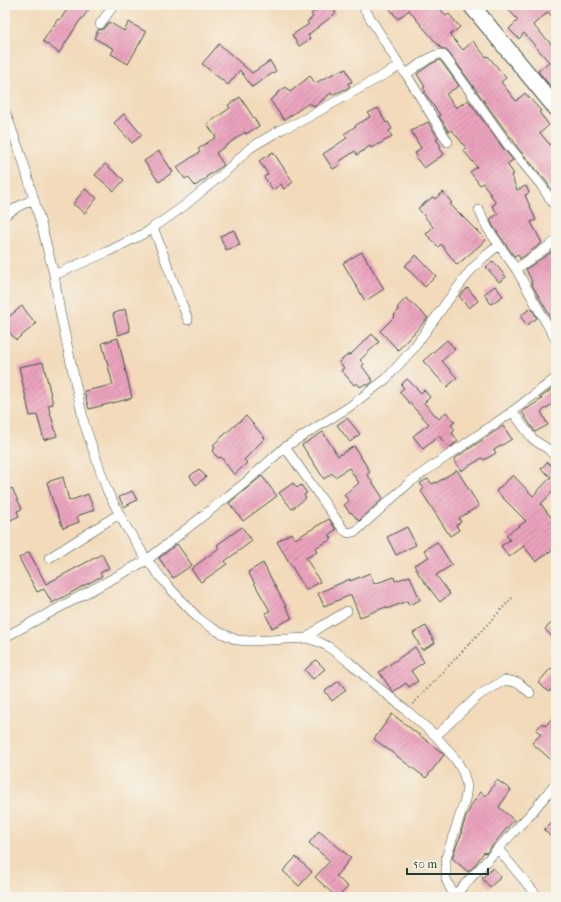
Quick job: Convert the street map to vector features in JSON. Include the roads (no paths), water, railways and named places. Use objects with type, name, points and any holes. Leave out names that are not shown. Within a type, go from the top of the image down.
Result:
[{"type":"highway","points":[[471,5],[556,108]]},
{"type":"street","points":[[100,24],[114,5]]},
{"type":"street","points":[[362,5],[448,142]]},
{"type":"street","points":[[54,275],[107,252],[160,223],[184,206],[224,173],[250,148],[282,129],[403,70],[440,54],[446,58],[508,145],[541,185],[556,208]]},
{"type":"street","points":[[5,111],[34,199],[54,275],[60,312],[84,423],[107,490],[119,514],[147,560],[167,585],[198,618],[219,632],[237,640],[250,641],[307,638],[327,646],[348,661],[436,736],[456,760],[463,772],[467,786],[465,800],[446,858],[446,879],[451,895],[498,849],[538,805],[556,782]]},
{"type":"street","points":[[5,215],[34,199]]},
{"type":"street","points":[[478,210],[488,229],[516,269],[556,340]]},
{"type":"street","points":[[153,227],[188,320]]},
{"type":"street","points":[[516,269],[556,241]]},
{"type":"street","points":[[5,637],[147,560],[246,482],[285,448],[349,407],[386,379],[413,350],[449,298],[471,270],[499,245]]},
{"type":"street","points":[[285,448],[343,529],[347,533],[353,533],[410,482],[512,411],[556,378]]},
{"type":"street","points":[[512,411],[532,438],[548,449],[556,457]]},
{"type":"street","points":[[49,558],[119,514]]},
{"type":"street","points":[[307,638],[320,627],[347,611]]},
{"type":"street","points":[[436,736],[479,695],[505,680],[518,683],[530,693]]},
{"type":"street","points":[[498,849],[538,897]]}]
